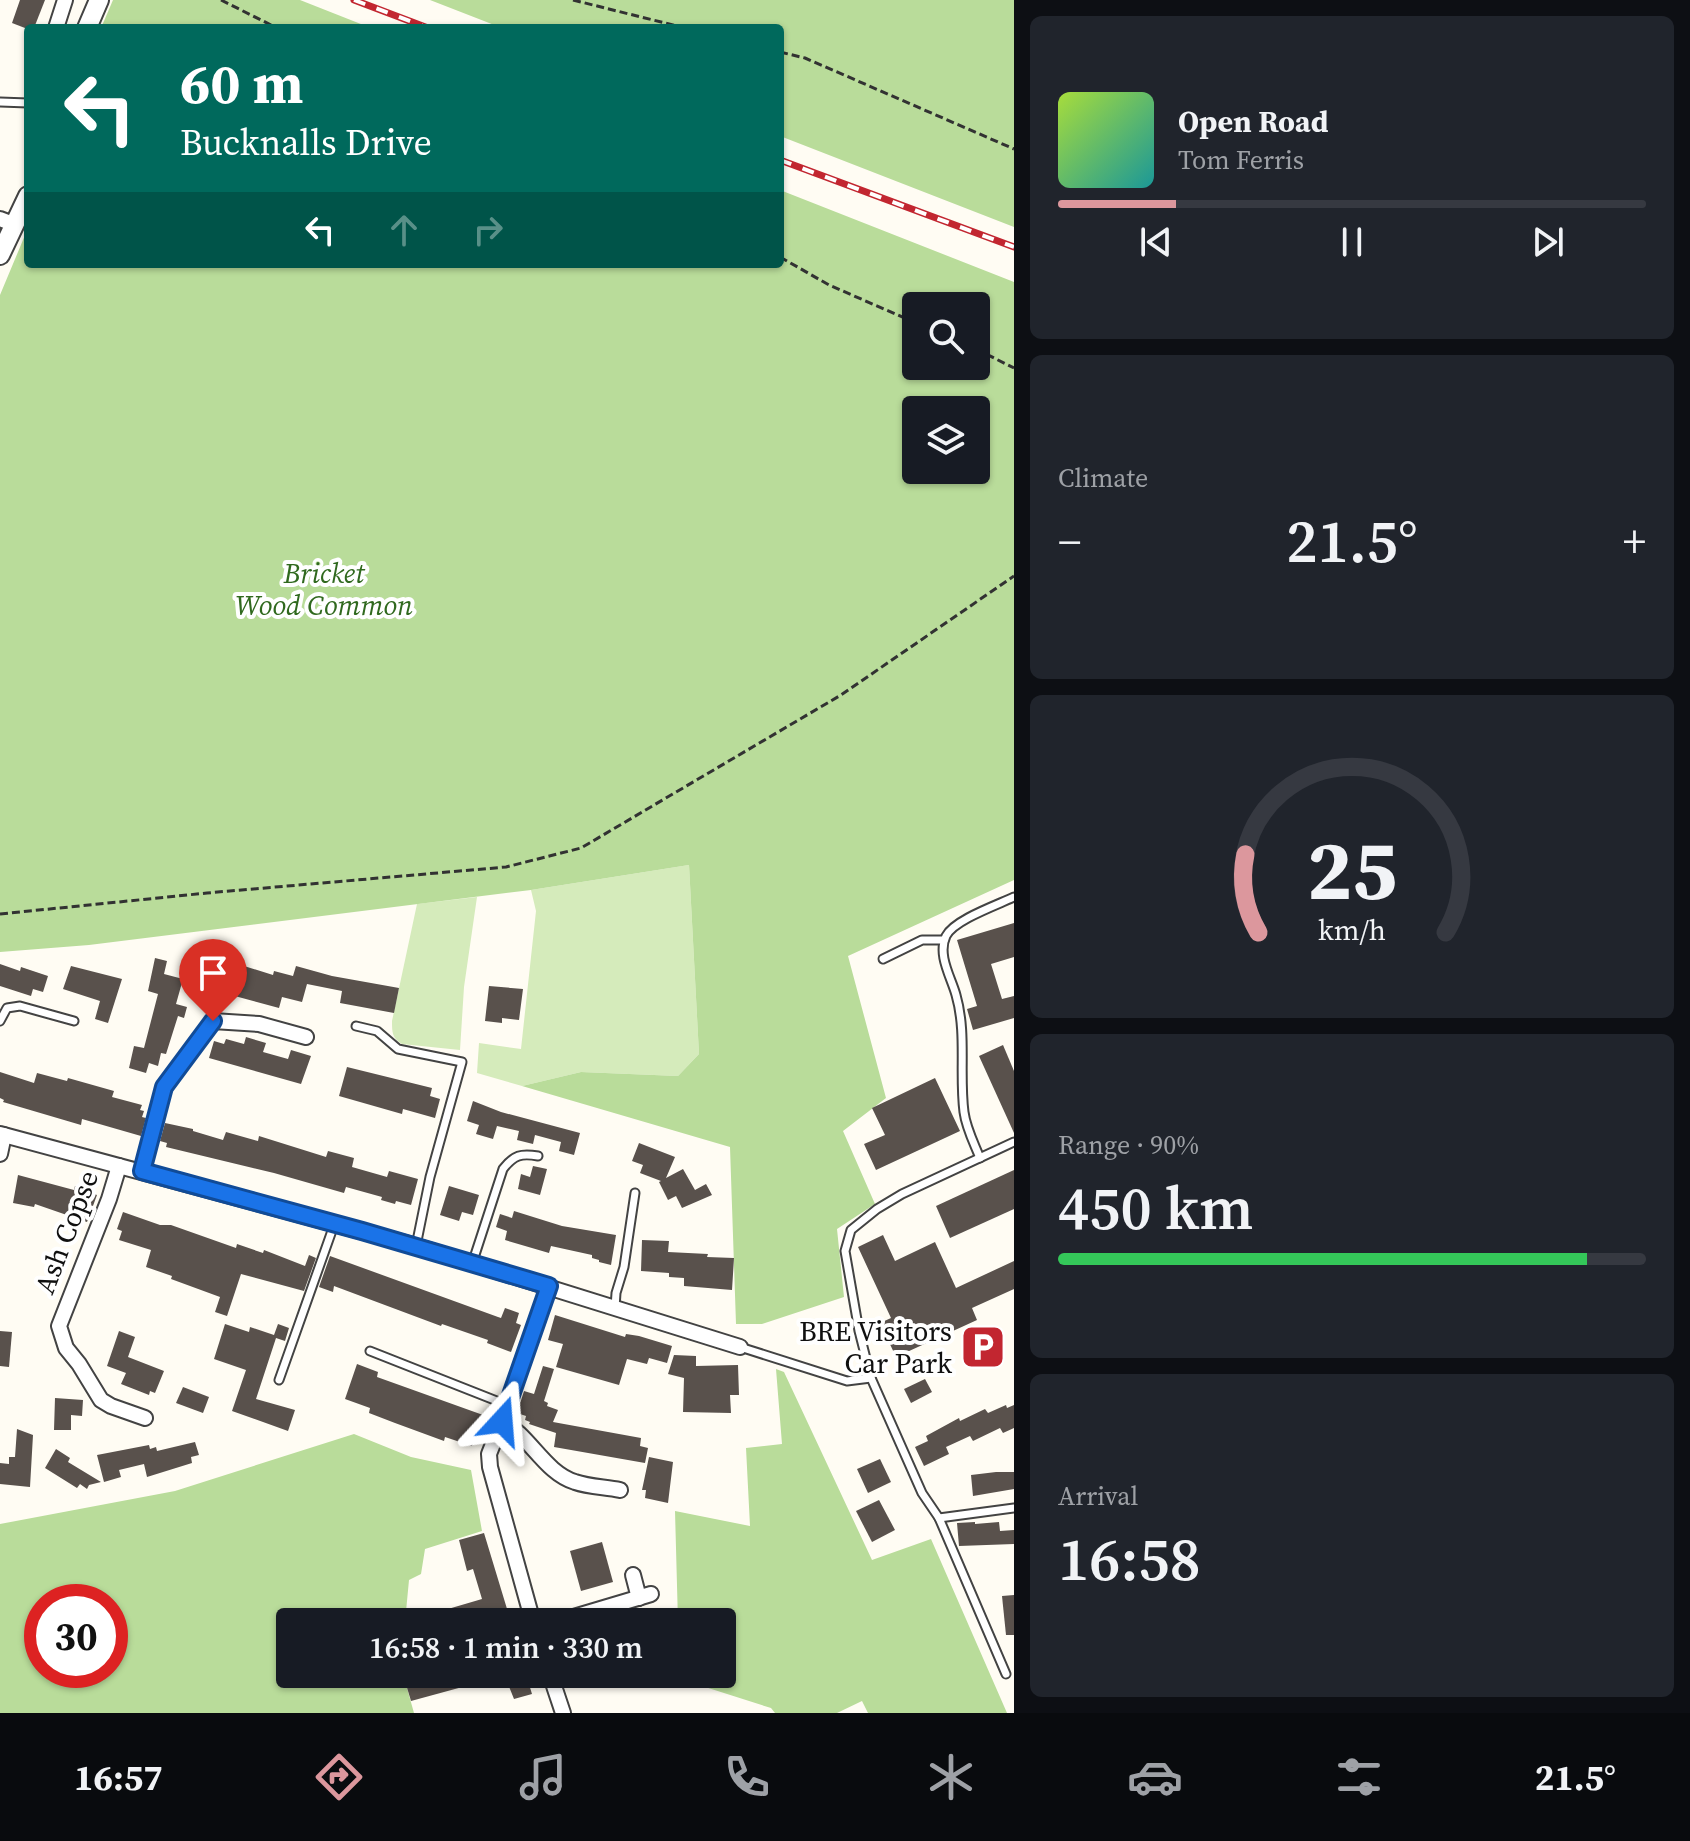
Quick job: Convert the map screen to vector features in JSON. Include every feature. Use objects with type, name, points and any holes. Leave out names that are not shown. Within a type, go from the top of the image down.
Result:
[{"type":"street","points":[[57,24],[65,0]]},
{"type":"street","points":[[89,24],[99,0]]},
{"type":"street","points":[[0,255],[6,222],[24,201]]},
{"type":"street","points":[[142,1171],[164,1087],[213,1021],[259,1024],[306,1037]]},
{"type":"street","points":[[0,1154],[2,1134],[416,1246],[740,1347]]},
{"type":"street","name":"Ash Copse","points":[[119,1166],[106,1209],[59,1326],[66,1348],[101,1400],[145,1418]]},
{"type":"street","points":[[529,1608],[489,1454],[549,1286]]},
{"type":"street","points":[[502,1421],[522,1434],[556,1472],[574,1482],[620,1490]]},
{"type":"street","points":[[604,1608],[645,1596],[633,1575]]},
{"type":"street","points":[[555,1688],[563,1713]]},
{"type":"lane","points":[[0,102],[24,103]]},
{"type":"lane","points":[[980,1158],[964,1114],[961,1069],[963,1032],[957,997],[944,962],[944,940],[947,933],[963,921],[1014,897]]},
{"type":"lane","points":[[883,959],[922,940],[944,940]]},
{"type":"lane","points":[[0,1021],[7,1008],[20,1006],[74,1021]]},
{"type":"lane","points":[[356,1026],[377,1031],[398,1049],[462,1062],[430,1177],[416,1246]]},
{"type":"lane","points":[[1006,1674],[939,1518],[922,1493],[871,1378],[845,1251],[851,1230],[902,1194],[1014,1142]]},
{"type":"lane","points":[[472,1264],[503,1169],[519,1155],[538,1156]]},
{"type":"lane","points":[[615,1308],[635,1193]]},
{"type":"lane","points":[[279,1380],[335,1223]]},
{"type":"lane","points":[[740,1347],[847,1381],[871,1378]]},
{"type":"lane","points":[[370,1351],[507,1405]]},
{"type":"lane","points":[[939,1518],[1014,1508]]},
{"type":"path","points":[[221,0],[269,24]]},
{"type":"path","points":[[573,0],[669,24]]},
{"type":"path","points":[[784,53],[805,58],[1014,149]]},
{"type":"path","points":[[784,259],[829,285],[902,317]]},
{"type":"path","points":[[990,356],[1014,368]]},
{"type":"path","points":[[0,914],[506,867],[581,848],[841,695],[1014,576]]},
{"type":"green space","points":[[113,0],[300,0],[361,24],[103,24]]},
{"type":"green space","points":[[430,0],[1014,0],[1014,227],[784,138],[784,24],[492,24]]},
{"type":"green space","name":"Bricket Wood Common","points":[[784,192],[1014,282],[1014,880],[848,956],[886,1098],[843,1131],[875,1204],[837,1229],[844,1297],[762,1324],[736,1324],[730,1147],[522,1086],[581,1072],[678,1076],[699,1054],[689,865],[531,890],[89,945],[0,952],[0,295],[24,238],[24,268],[784,268]]},
{"type":"green space","points":[[689,865],[699,1054],[678,1076],[581,1072],[522,1086],[477,1073],[479,1043],[521,1049],[536,911],[531,890]]},
{"type":"green space","points":[[477,897],[464,987],[460,1050],[402,1044],[393,1034],[392,1021],[417,904]]},
{"type":"green space","points":[[776,1369],[784,1372],[872,1560],[931,1539],[1007,1713],[868,1713],[862,1701],[837,1713],[775,1713],[771,1708],[708,1688],[736,1688],[736,1608],[678,1608],[675,1511],[750,1526],[746,1448],[782,1444]]},
{"type":"green space","points":[[354,1434],[411,1457],[471,1470],[482,1531],[425,1549],[421,1574],[409,1580],[406,1608],[276,1608],[276,1688],[407,1688],[414,1713],[0,1713],[0,1524],[175,1491]]},
{"type":"building","points":[[20,0],[45,0],[36,24],[24,24],[24,28],[12,23]]},
{"type":"building","points":[[1014,923],[1014,957],[991,964],[1002,999],[1014,996],[1014,1018],[973,1030],[967,1009],[977,1006],[957,940]]},
{"type":"building","points":[[203,957],[242,971],[244,966],[273,975],[274,971],[293,976],[296,966],[399,988],[394,1013],[340,1003],[342,991],[307,984],[302,1002],[282,997],[279,1008],[220,992],[206,986],[208,980],[197,977]]},
{"type":"building","points":[[155,958],[167,961],[164,974],[183,979],[176,1004],[187,1007],[184,1018],[178,1016],[166,1054],[161,1053],[158,1066],[149,1063],[146,1073],[129,1068],[134,1046],[144,1048],[158,994],[148,991]]},
{"type":"building","points":[[0,964],[48,976],[43,992],[33,989],[31,996],[0,986]]},
{"type":"building","points":[[71,966],[122,979],[108,1023],[95,1019],[100,1001],[63,989]]},
{"type":"building","points":[[489,986],[523,989],[519,1020],[502,1018],[502,1023],[485,1021]]},
{"type":"building","points":[[246,1037],[266,1043],[263,1052],[288,1059],[291,1050],[311,1056],[301,1084],[209,1058],[214,1041],[224,1044],[226,1039],[244,1044]]},
{"type":"building","points":[[1003,1045],[1014,1071],[1014,1133],[979,1056]]},
{"type":"building","points":[[347,1067],[432,1088],[430,1096],[440,1099],[435,1118],[403,1109],[402,1114],[339,1096]]},
{"type":"building","points":[[0,1072],[34,1083],[37,1073],[67,1081],[68,1078],[114,1091],[112,1097],[142,1105],[142,1117],[146,1118],[141,1136],[82,1119],[81,1125],[3,1102],[0,1098]]},
{"type":"building","points":[[935,1078],[960,1131],[876,1170],[864,1144],[885,1135],[872,1108]]},
{"type":"building","points":[[473,1101],[501,1112],[580,1133],[574,1155],[559,1151],[561,1142],[535,1135],[533,1144],[517,1140],[519,1131],[497,1126],[493,1139],[476,1134],[479,1125],[467,1121]]},
{"type":"building","points":[[165,1123],[223,1140],[226,1132],[258,1141],[259,1136],[326,1157],[328,1151],[354,1158],[352,1167],[387,1177],[389,1171],[418,1179],[411,1205],[396,1201],[395,1204],[346,1187],[344,1193],[166,1147],[167,1143],[160,1141]]},
{"type":"building","points":[[639,1143],[675,1157],[666,1178],[683,1169],[695,1190],[706,1184],[712,1195],[682,1208],[676,1196],[668,1200],[661,1181],[640,1173],[643,1165],[632,1161]]},
{"type":"building","points":[[533,1166],[547,1169],[540,1195],[518,1189],[521,1174],[530,1177]]},
{"type":"building","points":[[1014,1170],[1014,1209],[950,1238],[936,1206]]},
{"type":"building","points":[[18,1175],[74,1190],[75,1186],[97,1195],[87,1222],[35,1204],[34,1207],[13,1203]]},
{"type":"building","points":[[449,1186],[479,1195],[473,1215],[462,1212],[459,1221],[440,1215]]},
{"type":"building","points":[[514,1211],[562,1226],[616,1235],[611,1265],[599,1262],[592,1255],[551,1246],[549,1253],[505,1240],[507,1231],[496,1227],[500,1214],[512,1218]]},
{"type":"building","points":[[123,1212],[236,1248],[237,1244],[263,1253],[264,1250],[305,1266],[309,1255],[316,1258],[304,1291],[241,1274],[227,1316],[215,1312],[220,1297],[146,1267],[151,1250],[119,1240],[122,1231],[117,1229]]},
{"type":"building","points":[[883,1235],[895,1261],[935,1242],[956,1288],[1014,1261],[1014,1289],[972,1308],[977,1320],[896,1357],[880,1323],[891,1318],[858,1247]]},
{"type":"building","points":[[642,1240],[669,1241],[668,1252],[734,1258],[732,1290],[684,1286],[684,1278],[669,1277],[669,1273],[641,1271]]},
{"type":"building","points":[[330,1256],[501,1318],[505,1308],[519,1313],[516,1323],[521,1325],[511,1352],[487,1343],[488,1340],[334,1286],[333,1292],[319,1287]]},
{"type":"building","points":[[555,1315],[625,1337],[626,1334],[639,1336],[672,1346],[667,1363],[649,1358],[647,1364],[627,1359],[619,1385],[556,1367],[563,1344],[548,1340]]},
{"type":"building","points":[[225,1324],[249,1332],[250,1327],[274,1335],[278,1324],[289,1328],[285,1341],[276,1338],[256,1399],[295,1410],[288,1431],[232,1411],[246,1370],[214,1359]]},
{"type":"building","points":[[0,1331],[12,1332],[9,1367],[0,1366]]},
{"type":"building","points":[[119,1331],[135,1337],[128,1357],[164,1371],[155,1393],[150,1391],[149,1395],[121,1384],[126,1373],[107,1366]]},
{"type":"building","points":[[674,1355],[696,1356],[696,1366],[738,1365],[739,1395],[730,1395],[731,1413],[683,1412],[684,1378],[668,1374]]},
{"type":"building","points":[[357,1364],[378,1372],[377,1377],[483,1415],[472,1446],[445,1437],[444,1441],[395,1423],[369,1413],[370,1408],[345,1399]]},
{"type":"building","points":[[543,1366],[554,1369],[544,1401],[548,1403],[547,1406],[558,1410],[553,1422],[641,1438],[640,1446],[648,1448],[645,1463],[554,1447],[556,1433],[529,1424],[526,1416],[517,1413],[524,1391],[534,1394]]},
{"type":"building","points":[[925,1379],[932,1392],[911,1403],[904,1389]]},
{"type":"building","points":[[183,1387],[209,1397],[203,1413],[176,1403]]},
{"type":"building","points":[[55,1398],[83,1400],[82,1416],[71,1415],[71,1430],[54,1430]]},
{"type":"building","points":[[1006,1405],[1007,1408],[1014,1405],[1014,1428],[1003,1433],[1000,1428],[973,1441],[970,1436],[946,1447],[949,1454],[924,1466],[915,1447],[928,1441],[926,1436],[959,1418],[960,1421],[985,1409],[988,1413]]},
{"type":"building","points":[[17,1429],[33,1435],[30,1487],[0,1484],[0,1463],[9,1464],[9,1457],[15,1457]]},
{"type":"building","points":[[195,1442],[199,1455],[191,1457],[192,1463],[147,1477],[144,1464],[119,1470],[121,1477],[104,1482],[97,1455],[149,1445],[150,1449],[156,1447],[157,1451]]},
{"type":"building","points":[[56,1449],[70,1458],[68,1462],[101,1482],[89,1485],[87,1489],[80,1484],[77,1488],[45,1468]]},
{"type":"building","points":[[649,1457],[673,1462],[668,1503],[645,1498],[646,1490],[642,1490]]},
{"type":"building","points":[[880,1459],[891,1482],[868,1493],[857,1469]]},
{"type":"building","points":[[1014,1472],[1014,1489],[973,1496],[971,1475]]},
{"type":"building","points":[[879,1500],[895,1530],[872,1542],[856,1511]]},
{"type":"building","points":[[999,1522],[1000,1531],[1014,1530],[1014,1544],[959,1546],[957,1523]]},
{"type":"building","points":[[484,1533],[507,1608],[451,1608],[482,1599],[473,1569],[467,1571],[459,1540]]},
{"type":"building","points":[[602,1542],[613,1582],[581,1591],[570,1551]]},
{"type":"building","points":[[1014,1595],[1014,1635],[1006,1635],[1002,1596]]},
{"type":"building","points":[[407,1688],[459,1688],[411,1701]]},
{"type":"building","points":[[510,1688],[530,1688],[532,1694],[514,1699]]},
{"type":"railway","points":[[354,0],[417,24]]},
{"type":"railway","points":[[784,161],[1014,247]]},
{"type":"place","name":"BRE Visitors Car Park","points":[[983,1347]]},
{"type":"route","points":[[213,1021],[164,1087],[142,1171],[549,1286],[502,1421]]}]
